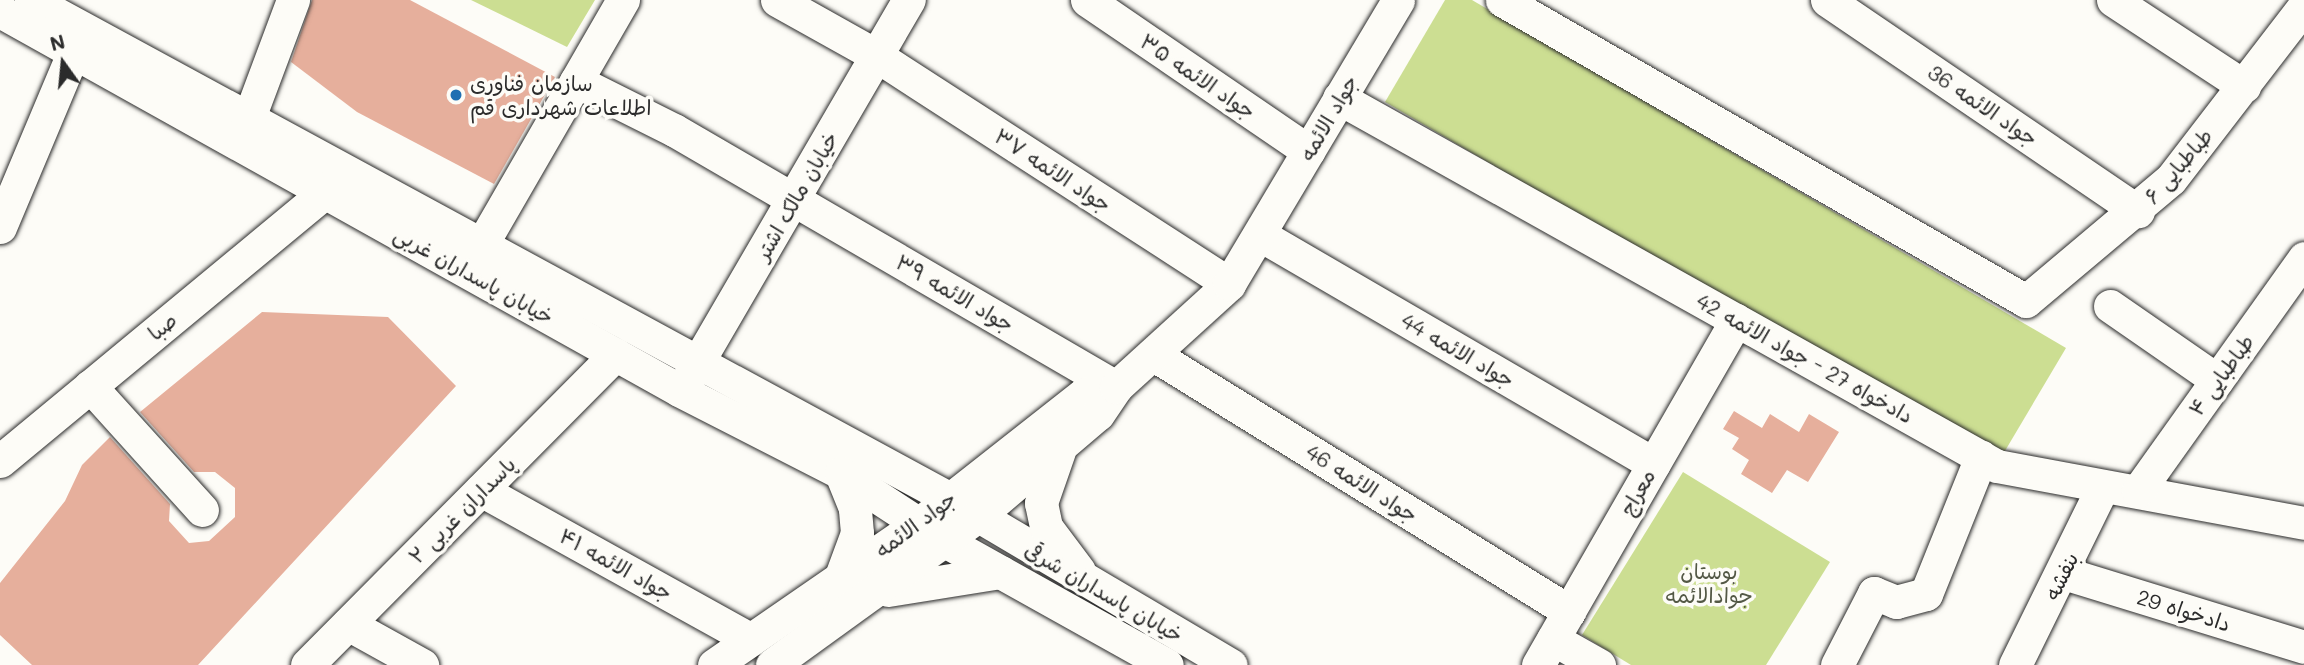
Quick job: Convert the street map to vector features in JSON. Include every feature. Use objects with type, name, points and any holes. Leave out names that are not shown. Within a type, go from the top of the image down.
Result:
[{"type":"street","name":"خیابان پاسداران غربی","points":[[31,0],[250,115],[978,516]]},
{"type":"street","points":[[250,115],[293,0]]},
{"type":"street","points":[[482,244],[623,0]]},
{"type":"street","name":"جواد الائمه ۳۷","points":[[777,0],[877,56],[1229,284]]},
{"type":"street","name":"خیابان مالک اشتر","points":[[679,390],[700,362],[908,0]]},
{"type":"street","name":"جواد الائمه ۳۵","points":[[1087,0],[1308,151]]},
{"type":"street","name":"جواد الائمه","points":[[713,665],[840,579],[932,532],[978,516],[1098,414],[1116,387],[1229,284],[1262,236],[1308,151],[1398,0]]},
{"type":"street","name":"طباطبایی ۶","points":[[1502,0],[2025,301],[2138,211],[2171,179],[2304,6]]},
{"type":"street","name":"جواد الائمه 36","points":[[1827,0],[2138,211]]},
{"type":"street","points":[[2113,0],[2244,86]]},
{"type":"street","name":"خیابان پاسداران غربی","points":[[0,11],[679,390],[841,473],[932,532]]},
{"type":"street","points":[[0,228],[74,51]]},
{"type":"street","name":"جواد الائمه ۳۹","points":[[576,81],[674,130],[795,198],[1116,387]]},
{"type":"street","name":"دادخواه 27 - جواد الائمه 42","points":[[1339,99],[1997,466],[2304,523]]},
{"type":"street","name":"صبا","points":[[0,461],[325,192]]},
{"type":"street","name":"جواد الائمه 44","points":[[1262,236],[1654,464]]},
{"type":"street","name":"طباطبایی ۴","points":[[2138,491],[2304,258]]},
{"type":"street","points":[[2110,306],[2217,380]]},
{"type":"street","name":"معراج","points":[[1546,652],[1736,320]]},
{"type":"street","name":"پاسداران غربی ۲","points":[[307,665],[616,354]]},
{"type":"street","name":"جواد الائمه 46","points":[[1154,355],[1569,611]]},
{"type":"street","points":[[90,386],[202,510]]},
{"type":"street","name":"جواد الائمه","points":[[772,665],[875,593],[932,532],[950,499],[1084,394],[1116,387]]},
{"type":"street","points":[[1063,442],[1043,484],[1046,527],[1093,585]]},
{"type":"street","points":[[1837,665],[1874,593],[1896,602],[1926,594],[1981,457]]},
{"type":"street","points":[[840,579],[857,533],[855,508],[841,473]]},
{"type":"street","name":"بنفشه","points":[[2015,665],[2064,573],[2103,486]]},
{"type":"street","name":"جواد الائمه ۴۱","points":[[481,490],[750,639]]},
{"type":"street","name":"خیابان پاسداران شرقی","points":[[978,516],[1231,665]]},
{"type":"street","name":"خیابان پاسداران شرقی","points":[[932,532],[1150,661]]},
{"type":"street","points":[[875,593],[1001,572]]},
{"type":"street","name":"دادخواه 29","points":[[2064,573],[2304,648]]},
{"type":"street","points":[[348,624],[415,663]]},
{"type":"street","points":[[1546,652],[1598,665]]},
{"type":"green space","points":[[471,0],[595,0],[567,47]]},
{"type":"green space","points":[[1445,0],[1472,0],[2066,348],[1999,461],[1385,102]]},
{"type":"green space","name":"بوستان جوادالائمه","points":[[1683,472],[1830,562],[1766,665],[1631,665],[1582,635]]},
{"type":"building","name":"سازمان فناوری اطلاعات شهرداری قم","points":[[312,0],[410,0],[555,77],[494,184],[357,112],[291,62]]},
{"type":"building","points":[[262,312],[388,317],[456,386],[198,665],[32,665],[0,635],[0,583],[65,501],[82,465],[110,437],[170,504],[169,521],[189,543],[209,541],[235,517],[235,488],[215,472],[194,472],[140,412]]},
{"type":"building","points":[[1734,411],[1762,428],[1770,414],[1799,432],[1809,414],[1839,432],[1808,482],[1787,470],[1772,493],[1741,474],[1749,460],[1732,449],[1739,438],[1723,429]]},
{"type":"place","name":"سازمان فناوری اطلاعات شهرداری قم","points":[[456,95]]}]
